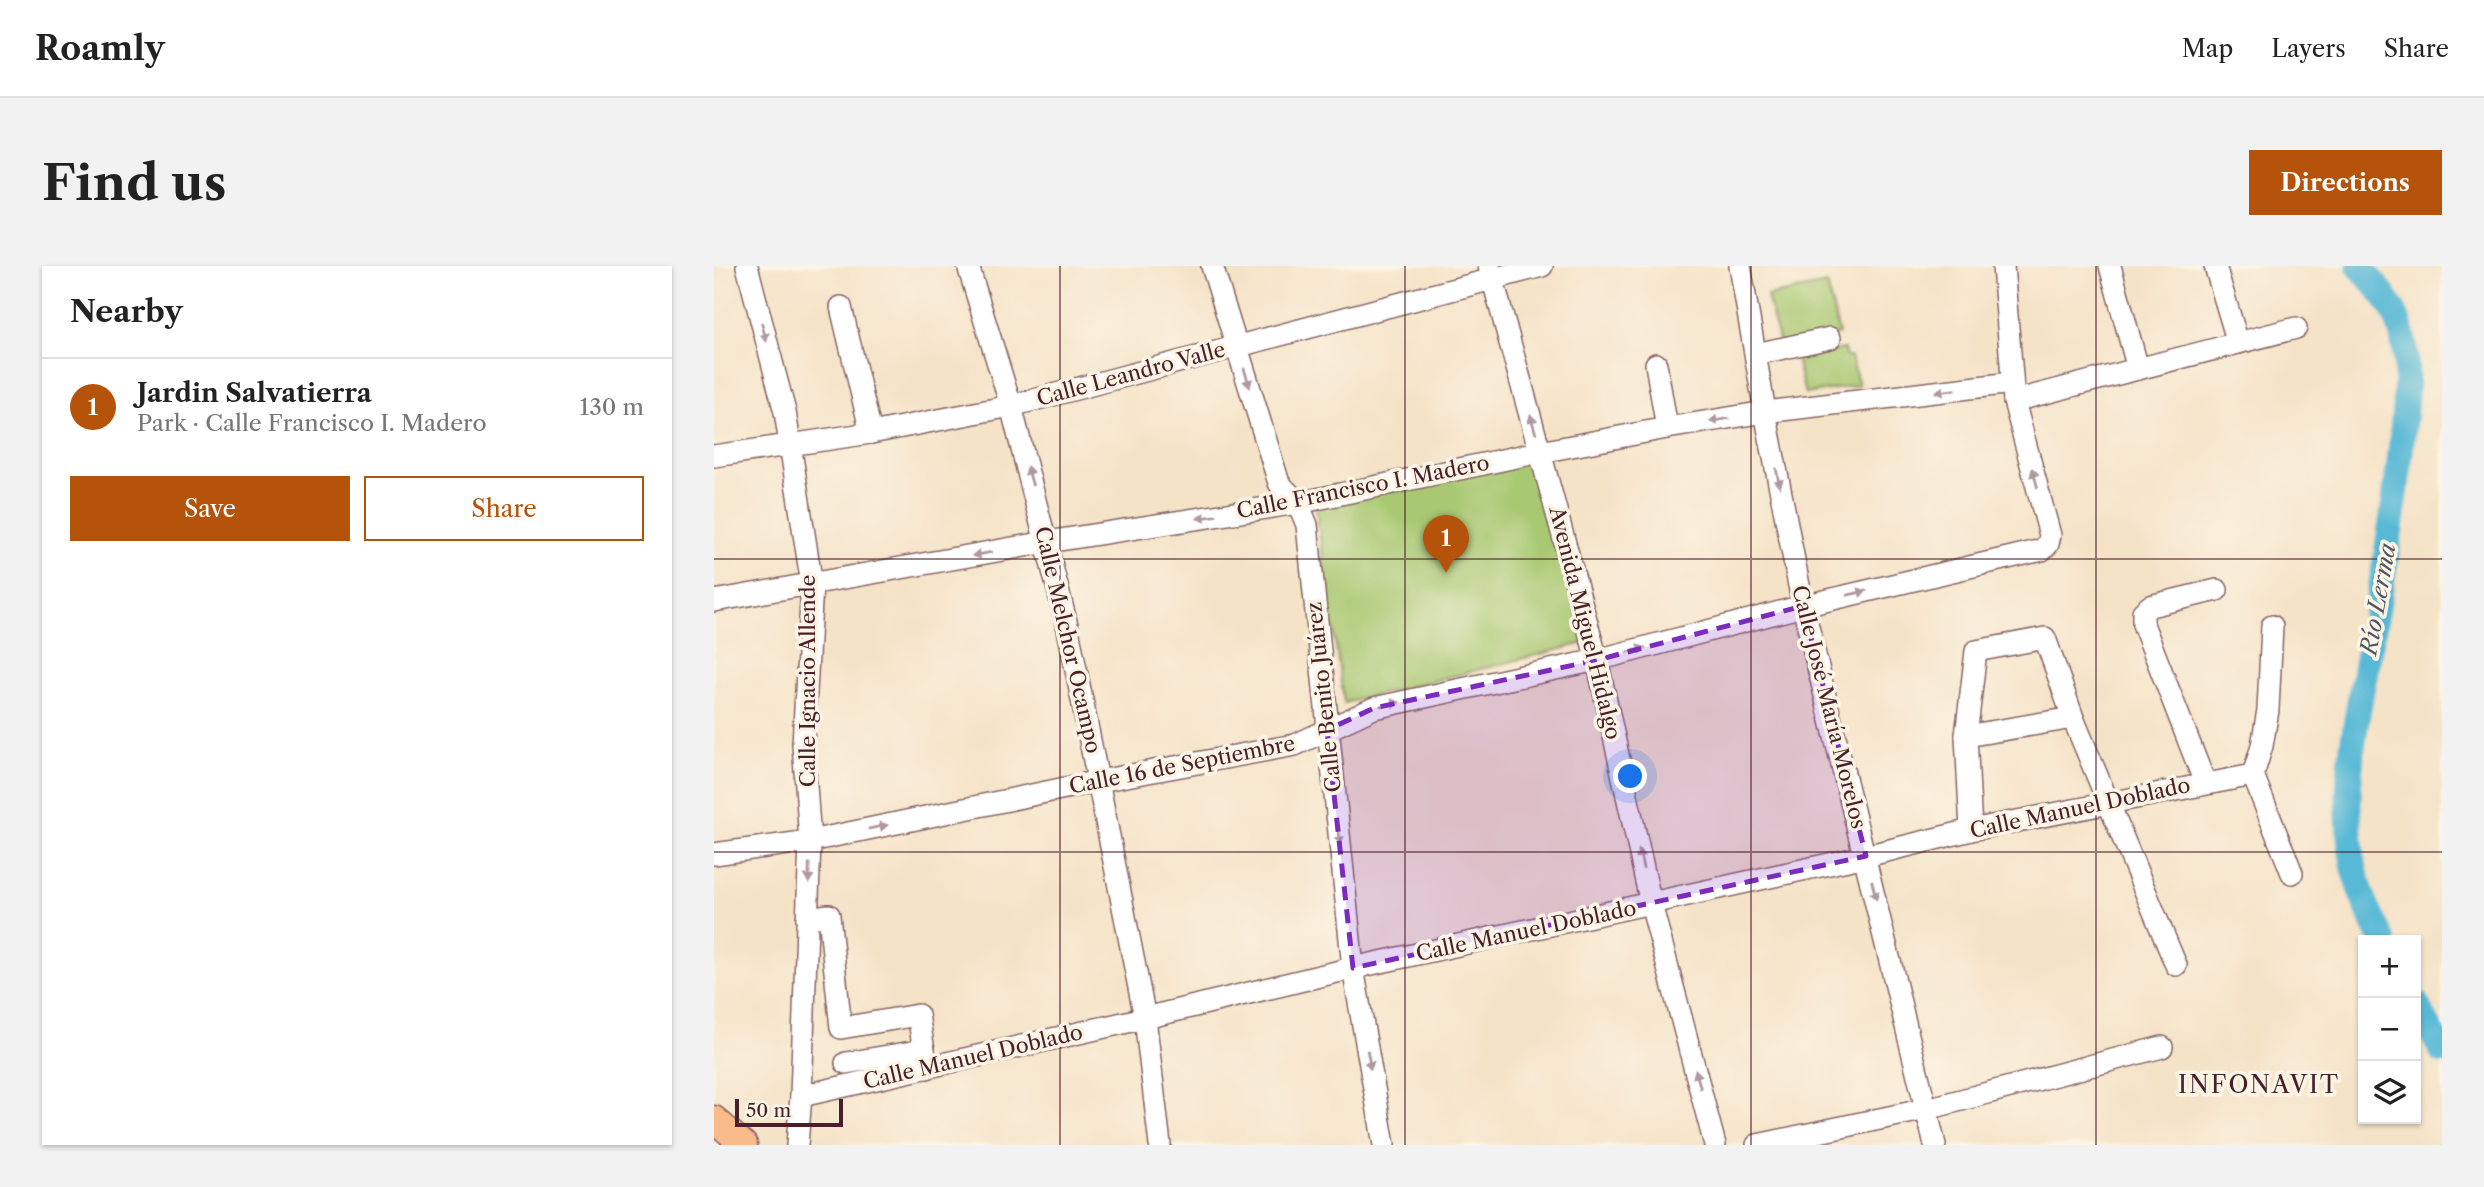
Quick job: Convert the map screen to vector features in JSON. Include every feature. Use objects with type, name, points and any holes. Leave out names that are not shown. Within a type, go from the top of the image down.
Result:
[{"type":"main road","points":[[714,1119],[744,1145]]},
{"type":"street","name":"Calle Ignacio Allende","points":[[747,266],[785,412],[812,585],[803,744],[810,841],[797,1145]]},
{"type":"street","name":"Calle Melchor Ocampo","points":[[968,266],[1011,406],[1068,629],[1145,1018],[1160,1145]]},
{"type":"street","name":"Calle Benito Juárez","points":[[1212,266],[1279,483],[1298,503],[1307,525],[1353,968],[1384,1145]]},
{"type":"street","name":"Calle Leandro Valle","points":[[714,456],[871,433],[1011,406],[1237,345],[1490,272],[1542,266]]},
{"type":"street","name":"Calle José María Morelos","points":[[1740,266],[1802,606],[1936,1145]]},
{"type":"street","points":[[2003,266],[2013,392]]},
{"type":"street","points":[[2110,266],[2138,369]]},
{"type":"street","points":[[2215,266],[2238,343]]},
{"type":"street","name":"Avenida Miguel Hidalgo","points":[[1490,272],[1597,660],[1651,904],[1715,1145]]},
{"type":"street","points":[[841,307],[871,433]]},
{"type":"street","name":"Calle Francisco I. Madero","points":[[714,601],[1047,542],[1298,503],[1540,452],[1765,412],[2013,392],[2138,369],[2296,328]]},
{"type":"street","points":[[1756,354],[1830,338]]},
{"type":"street","points":[[1656,364],[1667,428]]},
{"type":"street","name":"Calle 16 de Septiembre","points":[[714,854],[810,841],[1099,781],[1295,745],[1374,708],[1597,660],[1802,606],[2042,550],[2048,544],[2050,535],[2013,392]]},
{"type":"street","points":[[2205,783],[2143,624],[2143,612],[2150,606],[2217,590]]},
{"type":"street","points":[[2272,626],[2268,710],[2253,775],[2292,873]]},
{"type":"street","points":[[1971,830],[1966,736],[1976,651],[2045,638],[2073,718],[2176,965]]},
{"type":"street","points":[[1966,736],[2073,718]]},
{"type":"street","name":"Calle Manuel Doblado","points":[[801,1096],[850,1085],[926,1059],[1145,1018],[1353,968],[1866,856],[1971,830],[2253,775]]},
{"type":"street","points":[[807,918],[829,915],[850,1085]]},
{"type":"street","points":[[841,1028],[918,1015],[926,1059],[846,1063]]},
{"type":"street","points":[[1758,1145],[1927,1109],[2162,1047]]},
{"type":"highlighted area","points":[[1803,606],[1866,856],[1353,968],[1327,730],[1374,708],[1597,660]]},
{"type":"green space","points":[[1827,284],[1839,334],[1781,348],[1767,296]]},
{"type":"green space","points":[[1844,349],[1846,357],[1851,357],[1859,385],[1805,394],[1796,359]]},
{"type":"green space","points":[[1536,456],[1585,643],[1344,703],[1315,503]]},
{"type":"waterway","name":"Río Lerma","points":[[2359,266],[2393,310],[2404,341],[2406,356],[2405,402],[2396,492],[2353,742],[2348,802],[2355,871],[2365,902],[2380,935]]},
{"type":"waterway","name":"Río Lerma","points":[[2421,1012],[2442,1051]]},
{"type":"place","name":"Jardin Salvatierra","points":[[1446,573]]},
{"type":"district","name":"INFONAVIT","points":[[2259,1085]]}]
